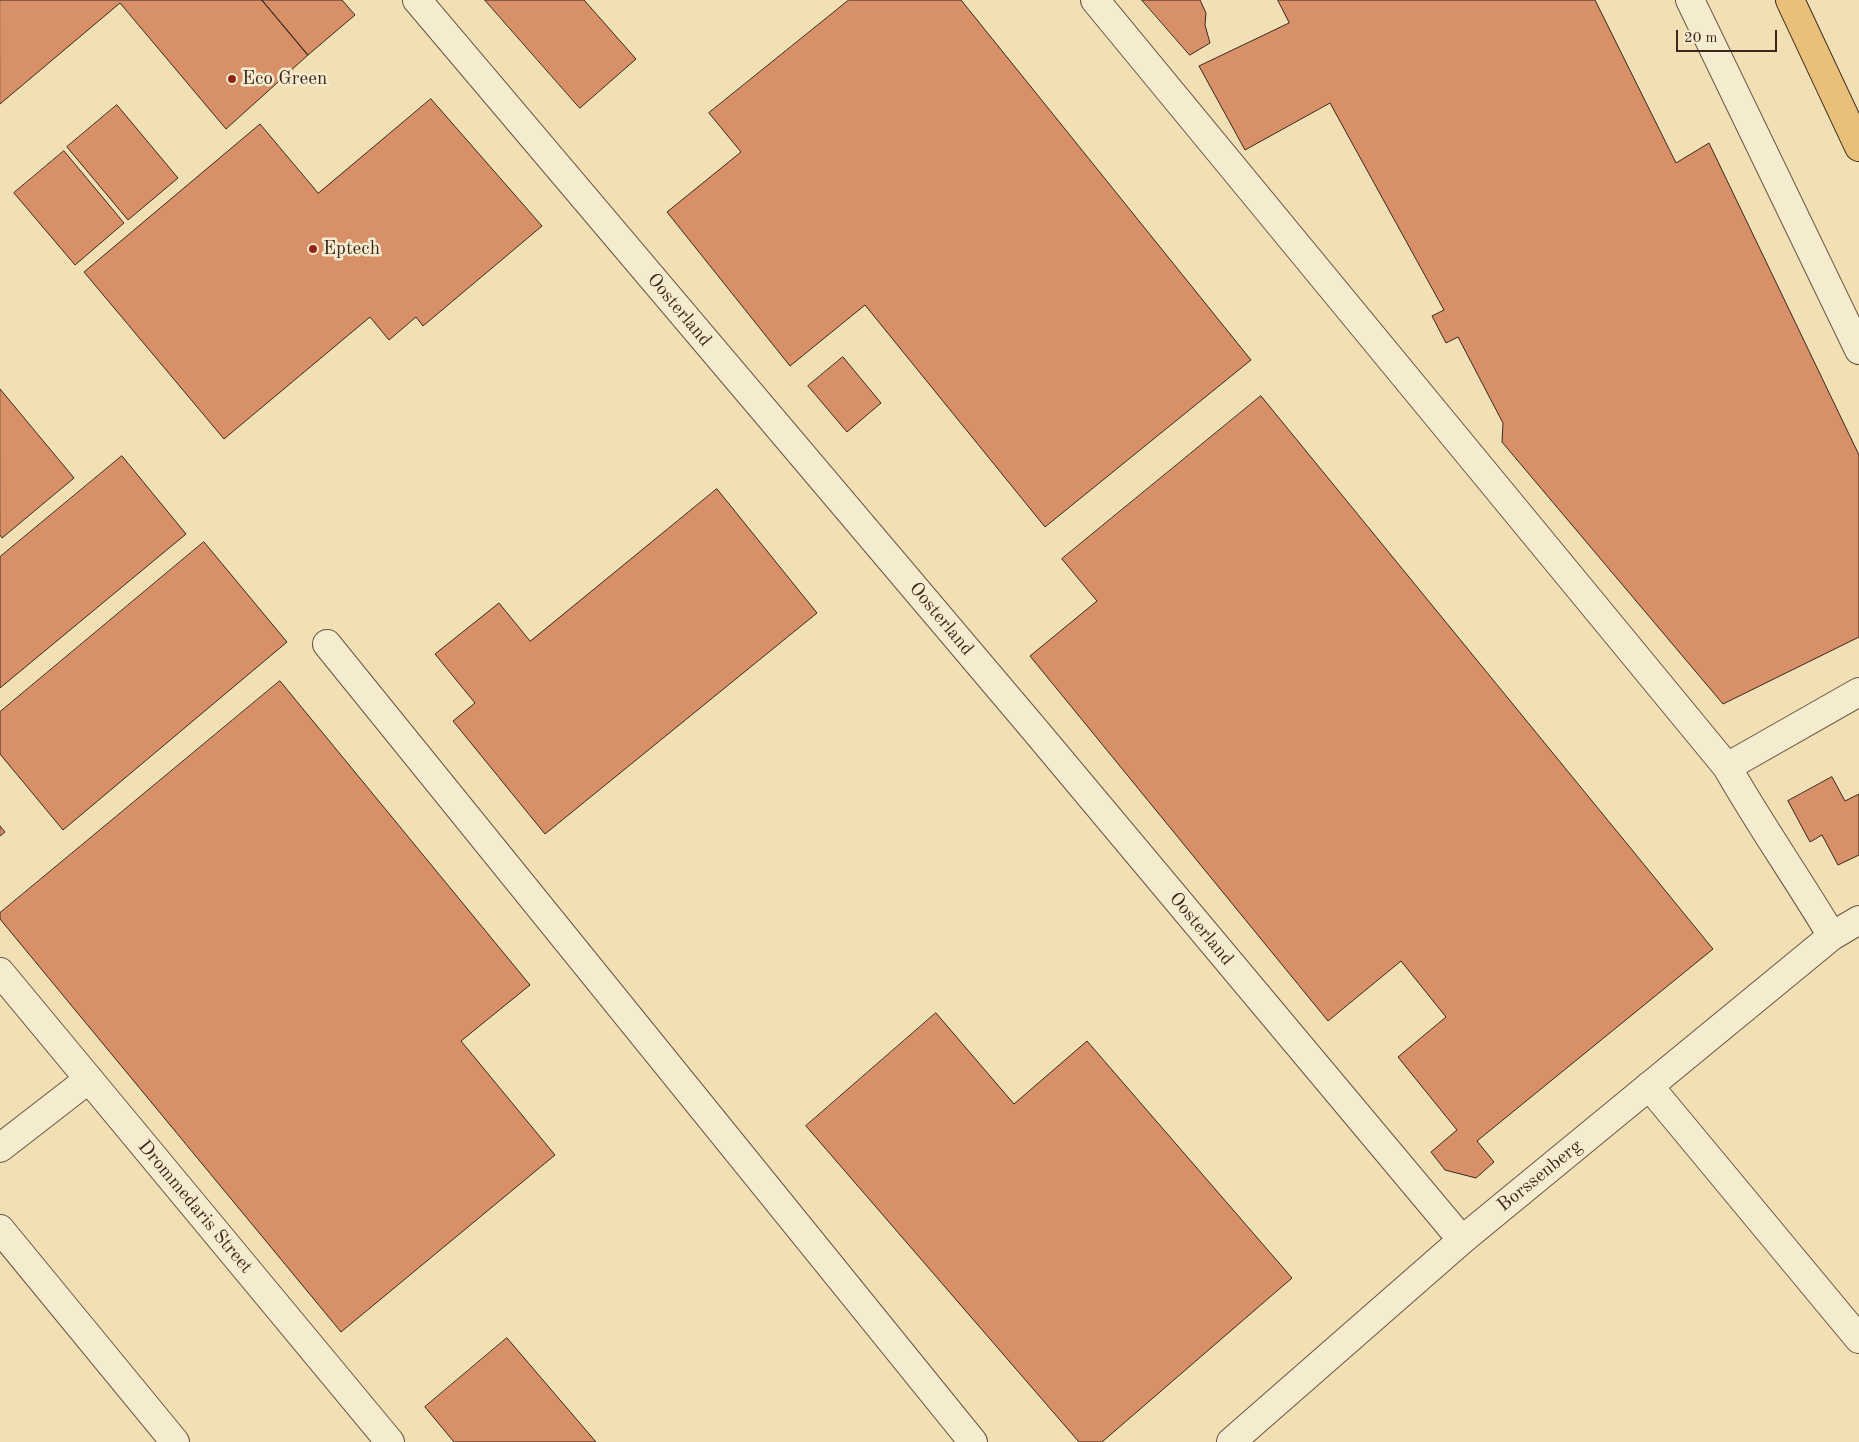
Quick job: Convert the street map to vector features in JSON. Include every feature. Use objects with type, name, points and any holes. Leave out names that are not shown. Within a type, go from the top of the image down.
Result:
[{"type":"main road","points":[[1790,0],[1859,147]]},
{"type":"street","name":"Oosterland","points":[[417,0],[1041,738],[1462,1240]]},
{"type":"street","points":[[1094,0],[1727,767],[1756,818],[1796,876],[1832,936]]},
{"type":"street","points":[[1690,0],[1859,350]]},
{"type":"street","points":[[327,644],[973,1442]]},
{"type":"street","points":[[1727,767],[1859,692]]},
{"type":"street","name":"Borssenberg","points":[[1231,1442],[1462,1240],[1832,936],[1859,920]]},
{"type":"street","name":"Drommedaris Street","points":[[0,972],[390,1442]]},
{"type":"street","points":[[0,1148],[89,1079]]},
{"type":"street","points":[[1649,1086],[1859,1339]]},
{"type":"street","points":[[0,1229],[175,1442]]},
{"type":"building","name":"Eco Green","points":[[0,0],[262,0],[308,55],[226,129],[120,3],[0,104]]},
{"type":"building","points":[[262,0],[342,0],[355,15],[308,55]]},
{"type":"building","points":[[485,0],[584,0],[636,59],[580,108]]},
{"type":"building","points":[[849,0],[961,0],[1251,360],[1045,527],[865,305],[790,366],[667,212],[741,152],[709,113]]},
{"type":"building","points":[[1142,0],[1200,0],[1206,13],[1205,25],[1210,43],[1190,55]]},
{"type":"building","points":[[1278,0],[1595,0],[1676,163],[1709,143],[1859,455],[1859,637],[1723,704],[1502,442],[1503,423],[1458,337],[1446,343],[1432,316],[1444,310],[1330,103],[1245,150],[1199,66],[1289,23]]},
{"type":"building","name":"Eptech","points":[[431,99],[542,226],[423,326],[416,317],[389,340],[370,317],[224,439],[84,272],[260,124],[318,193]]},
{"type":"building","points":[[117,105],[178,178],[128,220],[67,147]]},
{"type":"building","points":[[64,151],[124,223],[75,265],[14,193]]},
{"type":"building","points":[[843,357],[881,403],[847,432],[808,386]]},
{"type":"building","points":[[0,389],[74,478],[2,538],[0,535]]},
{"type":"building","points":[[1261,396],[1713,949],[1477,1141],[1494,1162],[1476,1178],[1445,1170],[1431,1152],[1457,1130],[1398,1057],[1446,1017],[1401,961],[1328,1021],[1030,656],[1097,601],[1062,559]]},
{"type":"building","points":[[122,456],[186,534],[0,688],[0,557]]},
{"type":"building","points":[[717,489],[817,613],[545,834],[453,721],[475,703],[435,654],[499,603],[530,641]]},
{"type":"building","points":[[204,542],[287,642],[63,830],[0,754],[0,712]]},
{"type":"building","points":[[280,681],[530,985],[461,1041],[555,1155],[341,1332],[0,919],[0,913]]},
{"type":"building","points":[[1832,777],[1845,801],[1859,794],[1859,855],[1838,865],[1822,835],[1810,842],[1788,801]]},
{"type":"building","points":[[0,826],[5,832],[0,836]]},
{"type":"building","points":[[936,1013],[1014,1104],[1087,1041],[1292,1278],[1102,1442],[1079,1442],[806,1126]]},
{"type":"building","points":[[507,1338],[596,1442],[454,1442],[425,1407]]},
{"type":"place","name":"Eco Green","points":[[232,79]]},
{"type":"place","name":"Eptech","points":[[313,249]]}]
